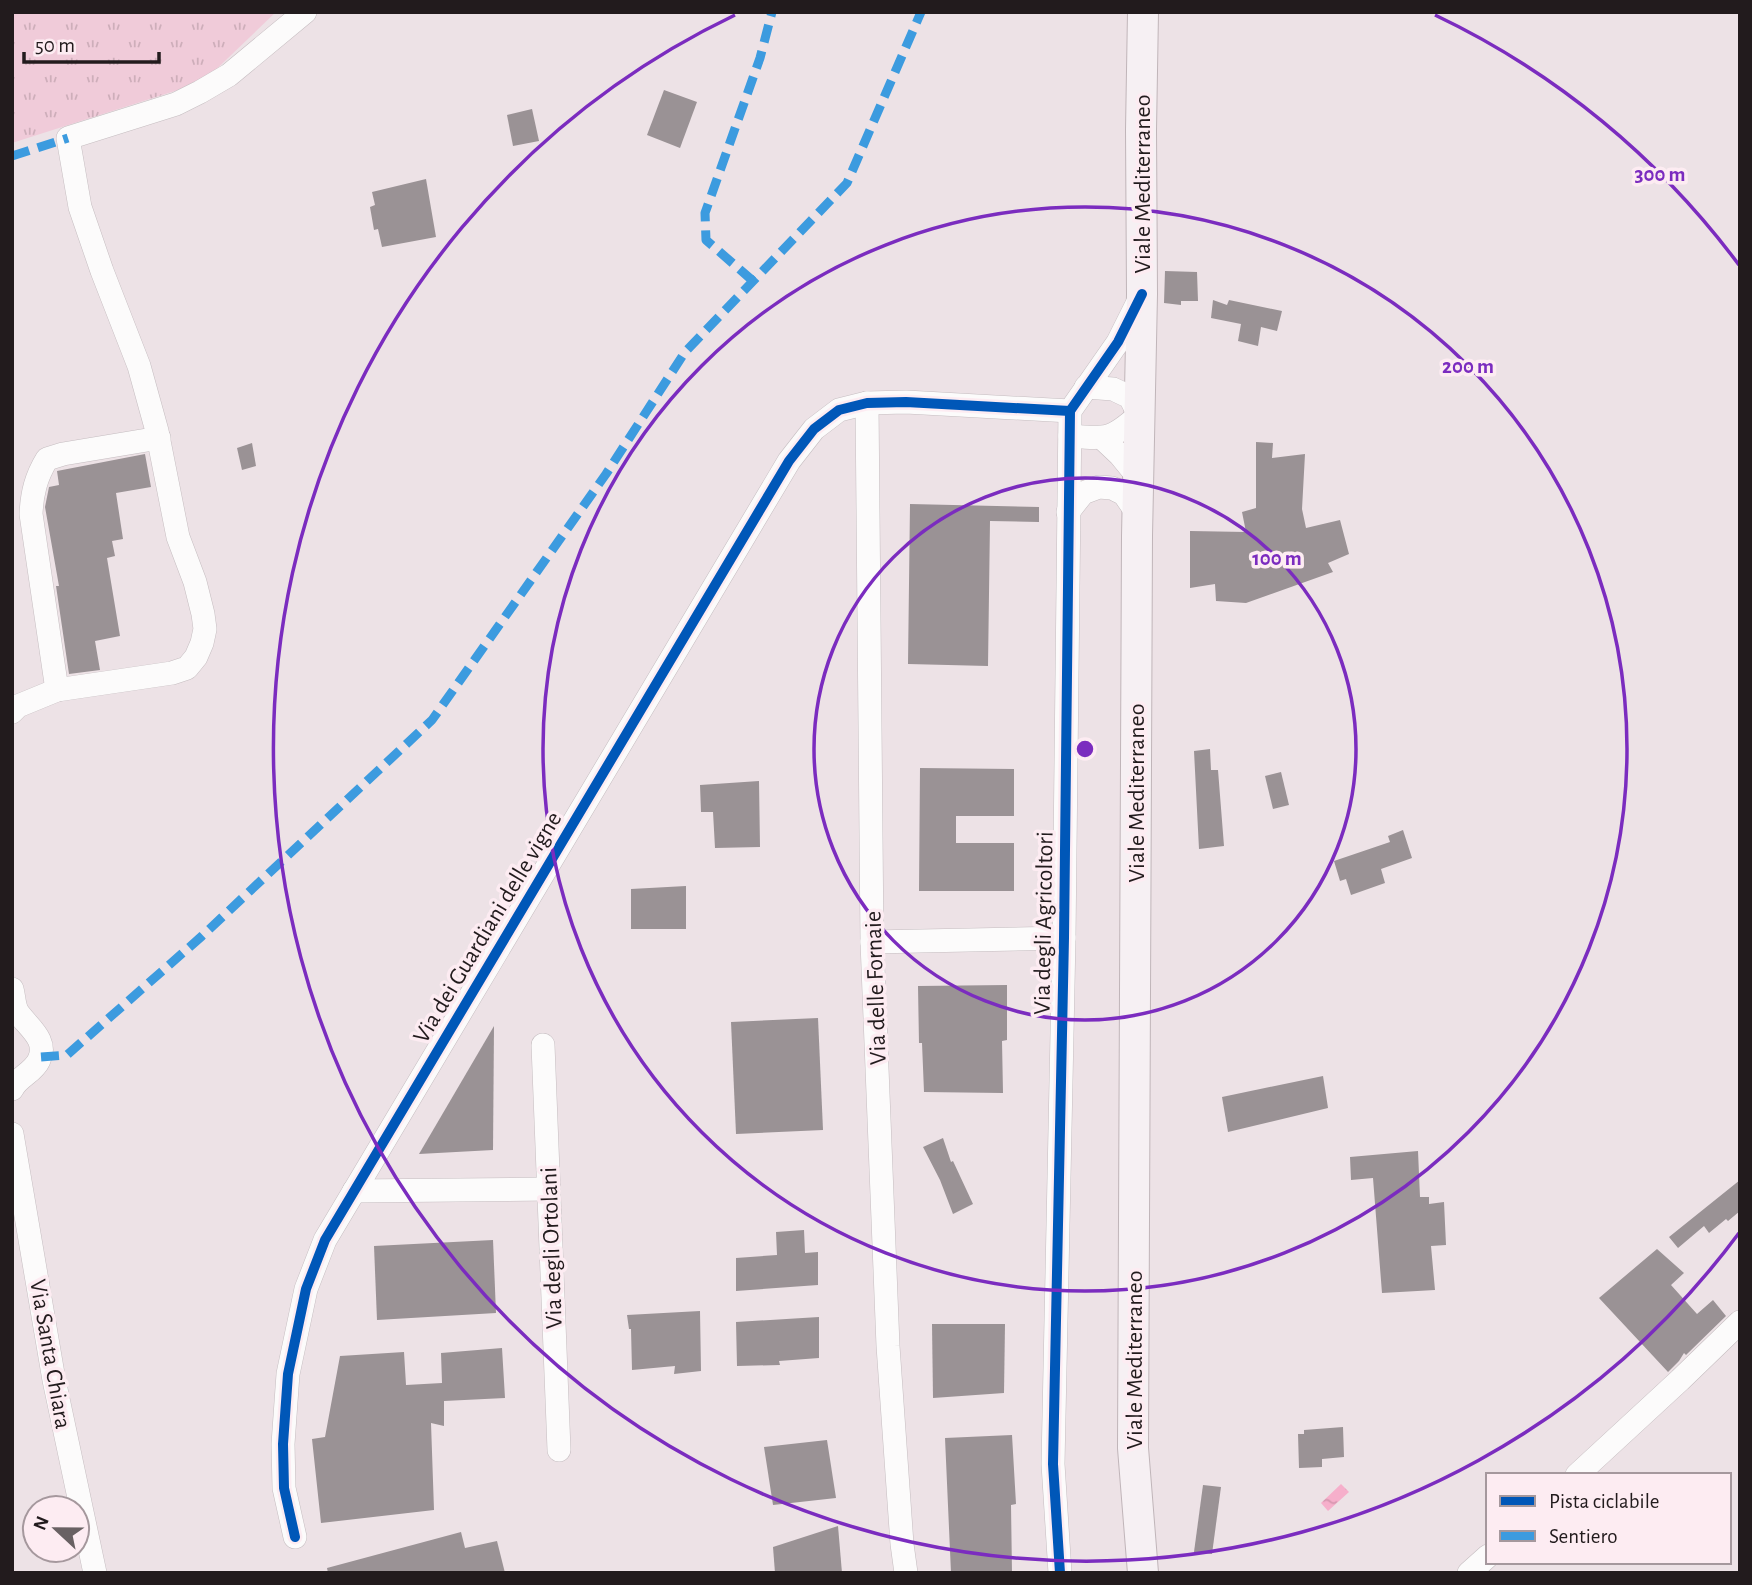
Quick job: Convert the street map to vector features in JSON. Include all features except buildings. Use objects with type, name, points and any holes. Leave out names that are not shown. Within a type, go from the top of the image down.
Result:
[{"type":"main road","name":"Viale Mediterraneo","points":[[1143,12],[1142,295],[1137,513],[1133,1448],[1143,1573]]},
{"type":"street","points":[[12,712],[18,706],[57,690],[172,673],[187,668],[196,657],[205,629],[195,582],[178,537],[159,438],[139,366],[79,207],[68,138],[188,98],[229,75],[305,12]]},
{"type":"street","points":[[1070,411],[1118,342],[1142,295]]},
{"type":"street","points":[[1070,436],[1103,439],[1123,429],[1139,415],[1130,397],[1113,388],[1086,387]]},
{"type":"street","name":"Via dei Guardiani delle vigne","points":[[295,1537],[284,1488],[283,1444],[288,1374],[306,1289],[325,1240],[789,461],[814,429],[839,410],[867,402],[1070,411]]},
{"type":"street","name":"Via delle Fornaie","points":[[867,402],[872,942],[888,1346],[906,1573]]},
{"type":"street","name":"Via degli Agricoltori","points":[[1060,1573],[1053,1464],[1064,938],[1070,411]]},
{"type":"street","points":[[57,690],[31,514],[32,495],[39,472],[47,459],[159,438]]},
{"type":"street","points":[[1103,439],[1121,455],[1138,477]]},
{"type":"street","points":[[1068,512],[1083,493],[1100,487],[1112,488],[1124,494],[1137,513]]},
{"type":"street","points":[[872,942],[1064,938]]},
{"type":"street","points":[[12,989],[17,1011],[32,1027],[40,1042],[41,1057],[33,1069],[16,1082],[12,1089]]},
{"type":"street","name":"Via degli Ortolani","points":[[543,1045],[559,1450]]},
{"type":"street","name":"Via Santa Chiara","points":[[12,1134],[54,1380],[95,1573]]},
{"type":"street","points":[[354,1191],[549,1189]]},
{"type":"street","points":[[1579,1473],[1740,1322]]},
{"type":"street","points":[[1469,1573],[1486,1558]]},
{"type":"green space","points":[[12,12],[276,12],[203,82],[12,143]]},
{"type":"water","points":[[1341,1484],[1349,1492],[1328,1511],[1321,1503]]},
{"type":"marked path","points":[[753,281],[706,240],[705,213],[760,58],[772,12]]},
{"type":"marked path","points":[[41,1057],[67,1055],[202,936],[432,720],[606,474],[685,352],[847,183],[921,12]]},
{"type":"marked path","points":[[12,156],[68,138]]},
{"type":"cycle path","points":[[1060,1573],[1053,1464],[1064,938],[1070,411],[1118,342],[1142,294]]},
{"type":"cycle path","points":[[295,1537],[284,1488],[283,1444],[288,1374],[306,1289],[325,1240],[789,461],[814,429],[839,410],[867,403],[906,402],[1070,411]]}]
